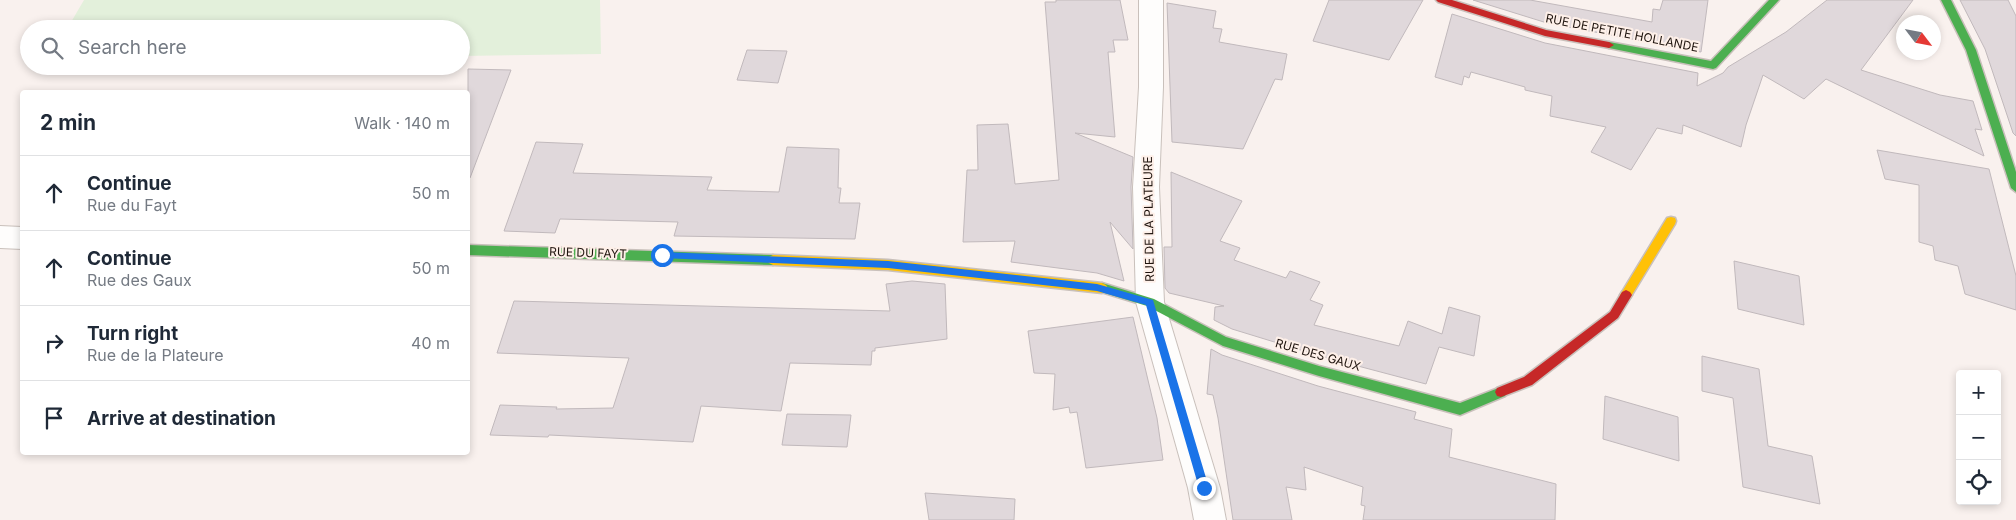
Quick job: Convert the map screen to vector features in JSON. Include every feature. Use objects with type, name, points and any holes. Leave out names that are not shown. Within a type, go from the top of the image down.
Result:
[{"type":"street","name":"RUE DE LA PLATEURE","points":[[1151,0],[1151,60],[1146,187],[1150,302],[1204,488],[1210,520]]},
{"type":"street","name":"RUE DE PETITE HOLLANDE","points":[[1441,0],[1545,33],[1713,65],[1774,0]]},
{"type":"street","points":[[1946,0],[1971,50],[2016,188]]},
{"type":"street","name":"RUE DES GAUX","points":[[888,264],[1097,287],[1150,302],[1223,341],[1460,409],[1528,381],[1614,315],[1671,221]]},
{"type":"street","points":[[0,237],[20,238]]},
{"type":"street","name":"RUE DU FAYT","points":[[470,250],[888,264]]},
{"type":"green space","points":[[84,0],[600,0],[601,54],[470,56],[470,20],[72,20]]},
{"type":"building","points":[[1056,0],[1120,0],[1128,40],[1113,40],[1115,52],[1108,52],[1115,137],[1075,133],[1133,157],[1131,187],[1133,249],[1110,222],[1124,281],[1097,273],[1011,262],[1015,241],[963,242],[967,170],[978,170],[977,125],[1008,124],[1015,184],[1059,180],[1045,2],[1056,2]]},
{"type":"building","points":[[1329,0],[1423,0],[1389,60],[1313,41]]},
{"type":"building","points":[[1473,0],[1530,0],[1652,22],[1653,9],[1660,10],[1663,0],[1708,0],[1701,52],[1547,23]]},
{"type":"building","points":[[1827,0],[1913,0],[1902,15],[1896,15],[1896,23],[1861,70],[1940,95],[1973,101],[1982,130],[1975,129],[1984,156],[1826,79],[1804,99],[1763,75],[1746,125],[1741,147],[1683,125],[1682,134],[1657,128],[1631,170],[1591,152],[1606,127],[1550,116],[1552,96],[1525,90],[1525,87],[1471,72],[1469,78],[1464,76],[1462,85],[1435,77],[1452,14],[1545,43],[1698,73],[1697,86],[1723,73],[1728,67],[1786,32]]},
{"type":"building","points":[[1960,0],[2008,0],[2016,16],[2016,136],[2013,133],[1985,49]]},
{"type":"building","points":[[1167,3],[1216,11],[1213,28],[1222,29],[1219,42],[1287,54],[1282,80],[1275,79],[1243,149],[1172,142]]},
{"type":"building","points":[[747,50],[787,51],[778,83],[737,80]]},
{"type":"building","points":[[470,69],[511,70],[470,178],[470,90],[468,90]]},
{"type":"building","points":[[536,142],[583,144],[573,173],[712,177],[707,190],[779,192],[787,147],[839,149],[838,188],[841,188],[839,203],[860,203],[855,239],[674,236],[678,222],[560,219],[555,233],[504,231]]},
{"type":"building","points":[[1877,150],[1989,169],[2016,276],[2016,310],[1965,294],[1958,266],[1935,260],[1933,246],[1919,242],[1919,185],[1885,179]]},
{"type":"building","points":[[1171,172],[1242,201],[1220,241],[1240,248],[1234,260],[1286,278],[1290,271],[1320,282],[1310,300],[1323,305],[1314,325],[1399,346],[1408,321],[1442,334],[1449,307],[1480,316],[1474,356],[1439,347],[1426,384],[1320,356],[1232,329],[1214,320],[1215,307],[1224,306],[1169,293],[1165,288],[1164,247],[1172,247]]},
{"type":"building","points":[[1734,261],[1799,276],[1804,325],[1738,309]]},
{"type":"building","points":[[912,281],[945,284],[947,339],[875,348],[875,351],[872,351],[871,365],[790,363],[781,411],[701,406],[693,442],[549,435],[548,437],[490,435],[500,405],[557,407],[556,409],[613,408],[629,358],[497,353],[514,301],[890,311],[886,284]]},
{"type":"building","points":[[1133,317],[1157,418],[1163,460],[1086,468],[1077,412],[1070,413],[1069,407],[1053,410],[1055,374],[1034,373],[1028,331]]},
{"type":"building","points":[[1211,349],[1222,355],[1318,386],[1416,412],[1414,419],[1452,429],[1449,457],[1556,484],[1555,520],[1363,520],[1365,506],[1361,505],[1363,487],[1304,467],[1306,490],[1286,487],[1292,520],[1233,520],[1218,418],[1213,395],[1207,394]]},
{"type":"building","points":[[1702,356],[1759,369],[1768,446],[1812,456],[1820,504],[1743,487],[1733,398],[1702,391]]},
{"type":"building","points":[[1605,396],[1678,417],[1679,461],[1603,439]]},
{"type":"building","points":[[787,414],[851,415],[847,447],[782,445]]},
{"type":"building","points":[[925,493],[1015,499],[1014,520],[929,520]]},
{"type":"traffic: fast","points":[[1609,45],[1713,65],[1774,0]]},
{"type":"traffic: fast","points":[[1946,0],[1971,50],[2016,188]]},
{"type":"traffic: fast","points":[[470,250],[773,260]]},
{"type":"traffic: fast","points":[[1102,288],[1150,302],[1223,341],[1319,371],[1460,409],[1501,392]]},
{"type":"traffic: slow","points":[[1626,295],[1671,221]]},
{"type":"traffic: slow","points":[[773,260],[888,265],[1102,288]]},
{"type":"traffic: jam","points":[[1441,0],[1545,33],[1609,45]]},
{"type":"traffic: jam","points":[[1501,392],[1528,381],[1614,315],[1626,295]]},
{"type":"route","points":[[662,255],[888,264],[1097,287],[1150,302],[1204,488]]}]
